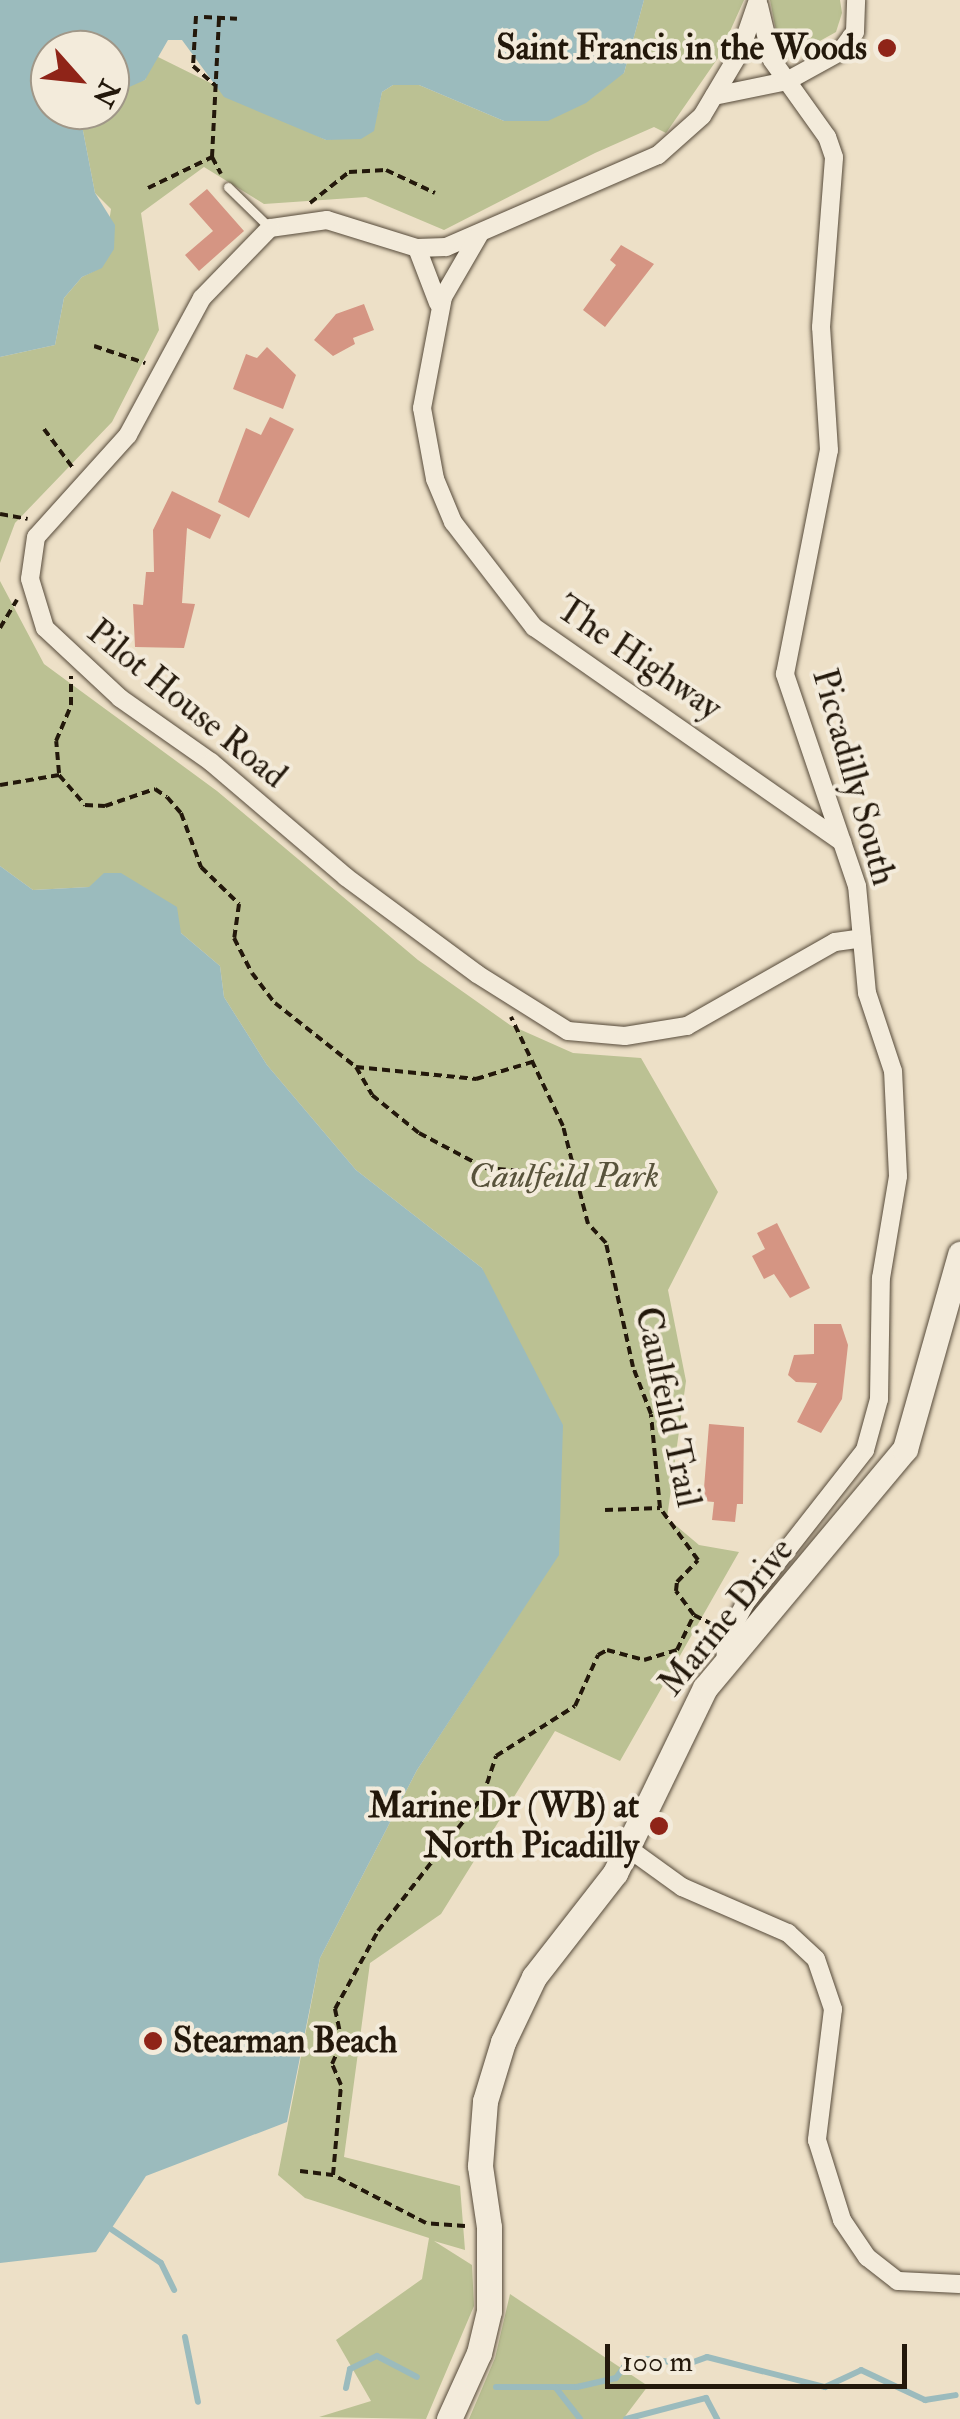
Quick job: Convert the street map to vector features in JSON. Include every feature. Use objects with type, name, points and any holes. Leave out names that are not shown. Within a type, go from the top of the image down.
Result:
[{"type":"main road","name":"Marine Drive","points":[[449,2419],[485,2331],[490,2228],[480,2166],[484,2102],[503,2042],[534,1977],[628,1848],[687,1716],[726,1661],[905,1449],[960,1254]]},
{"type":"street","points":[[30,579],[32,548],[48,522],[128,435],[202,298],[270,228],[299,220],[354,224],[417,248],[446,246],[658,155],[688,133],[714,96],[740,52],[758,0]]},
{"type":"street","name":"Piccadilly South","points":[[726,1661],[725,1641],[735,1620],[858,1467],[876,1416],[881,1278],[897,1191],[893,1071],[870,1003],[846,845],[785,674],[829,450],[821,327],[834,157],[766,45],[758,0]]},
{"type":"street","points":[[714,96],[787,81],[849,44],[858,18],[856,0]]},
{"type":"street","name":"The Highway","points":[[439,309],[481,232]]},
{"type":"street","name":"The Highway","points":[[417,248],[432,273],[439,309],[422,430],[454,522],[485,569],[534,627],[638,694],[846,845]]},
{"type":"street","name":"Pilot House Road","points":[[30,579],[45,628],[78,663],[493,986],[568,1031],[606,1036],[686,1026],[835,942],[862,938]]},
{"type":"street","points":[[628,1848],[682,1887],[788,1933],[816,1959],[833,2009],[817,2140],[842,2220],[867,2258],[898,2282],[960,2284]]},
{"type":"lane","points":[[228,187],[270,228]]},
{"type":"path","points":[[196,16],[192,66],[215,84]]},
{"type":"path","points":[[204,17],[237,19]]},
{"type":"path","points":[[219,18],[212,157],[228,187]]},
{"type":"path","points":[[148,188],[212,157]]},
{"type":"path","points":[[299,220],[332,180],[349,172],[386,170],[435,193]]},
{"type":"path","points":[[94,346],[163,372]]},
{"type":"path","points":[[44,429],[58,439],[60,458],[90,477]]},
{"type":"path","points":[[0,514],[48,522]]},
{"type":"path","points":[[0,628],[30,579]]},
{"type":"path","points":[[78,663],[56,741],[60,774],[85,805],[155,790],[168,797],[181,813],[202,868],[239,904],[234,938],[252,974],[275,1002],[356,1067],[372,1095],[420,1133],[486,1168],[575,1175]]},
{"type":"path","points":[[0,785],[60,774]]},
{"type":"path","name":"Caulfeild Trail","points":[[333,2175],[340,2085],[332,2064],[342,2042],[335,2008],[378,1931],[419,1885],[456,1822],[476,1806],[496,1756],[575,1706],[598,1655],[607,1650],[644,1660],[677,1650],[694,1615],[677,1582],[698,1560],[660,1508],[651,1414],[633,1367],[606,1243],[588,1224],[563,1126],[511,1018],[488,1000],[493,986]]},
{"type":"path","points":[[356,1067],[476,1080],[532,1062]]},
{"type":"path","points":[[604,1510],[660,1508]]},
{"type":"path","points":[[300,2171],[333,2175],[426,2223],[490,2228]]},
{"type":"green space","points":[[644,0],[744,0],[718,58],[666,133],[654,127],[444,230],[366,197],[264,204],[204,167],[141,213],[159,330],[112,422],[15,523],[0,563],[0,357],[55,345],[64,298],[82,277],[102,267],[111,209],[95,193],[83,130],[130,130],[130,83],[145,80],[154,55],[326,140],[373,131],[382,92],[393,85],[419,85],[504,121],[624,73]]},
{"type":"green space","points":[[770,0],[840,0],[842,13],[836,32],[782,62]]},
{"type":"green space","name":"Caulfeild Park","points":[[0,581],[44,664],[217,791],[418,960],[510,1025],[573,1053],[641,1058],[718,1192],[668,1290],[686,1381],[667,1518],[699,1545],[739,1552],[620,1761],[555,1731],[441,1914],[370,1963],[344,2157],[460,2186],[465,2250],[434,2241],[472,2265],[474,2306],[426,2419],[319,2417],[371,2401],[336,2340],[422,2279],[429,2238],[305,2198],[278,2175],[320,1958],[417,1770],[558,1555],[482,1268],[356,1170],[267,1065],[224,997],[220,966],[181,933],[104,874],[90,887],[33,890],[0,866]]},
{"type":"green space","points":[[510,2294],[648,2386],[623,2419],[469,2419],[495,2358]]},
{"type":"water","points":[[0,0],[644,0],[624,73],[586,103],[548,121],[504,121],[419,85],[393,85],[382,92],[374,131],[361,139],[326,140],[224,97],[182,40],[168,40],[145,80],[130,87],[130,30],[30,30],[30,130],[83,130],[95,193],[115,225],[114,249],[102,268],[82,277],[64,298],[55,345],[0,357]]},
{"type":"water","points":[[0,866],[33,890],[89,887],[104,873],[121,873],[177,907],[181,933],[220,966],[224,997],[267,1065],[356,1170],[482,1268],[563,1425],[559,1555],[417,1770],[320,1958],[287,2122],[146,2176],[96,2252],[0,2263]]},
{"type":"building","points":[[207,189],[244,231],[199,271],[185,255],[213,231],[189,204]]},
{"type":"building","points":[[621,245],[654,264],[605,327],[583,310],[616,265],[610,260]]},
{"type":"building","points":[[364,304],[374,330],[353,338],[355,344],[333,356],[314,340],[336,314]]},
{"type":"building","points":[[267,347],[296,375],[283,409],[233,389],[246,354],[257,358]]},
{"type":"building","points":[[270,417],[294,429],[249,518],[218,502],[246,428],[261,435]]},
{"type":"building","points":[[172,491],[221,515],[210,539],[187,528],[182,603],[195,604],[184,648],[135,647],[133,604],[143,605],[146,572],[154,572],[153,530]]},
{"type":"building","points":[[777,1223],[810,1288],[790,1298],[774,1274],[764,1279],[752,1256],[765,1249],[757,1233]]},
{"type":"building","points":[[814,1324],[841,1324],[848,1345],[842,1399],[821,1433],[797,1422],[817,1383],[796,1382],[788,1375],[794,1355],[814,1354]]},
{"type":"building","points":[[709,1424],[744,1427],[743,1504],[737,1504],[735,1522],[712,1520],[714,1502],[703,1501]]},
{"type":"waterway","points":[[111,2229],[161,2263],[174,2290]]},
{"type":"waterway","points":[[185,2337],[198,2402]]},
{"type":"waterway","points":[[346,2388],[350,2369],[377,2356],[417,2377]]},
{"type":"waterway","points":[[496,2387],[577,2387],[616,2378],[624,2367],[647,2359],[688,2364],[707,2357],[825,2387],[861,2370],[925,2400],[956,2395]]},
{"type":"waterway","points":[[556,2388],[580,2419]]},
{"type":"waterway","points":[[626,2419],[706,2398],[717,2419]]},
{"type":"place","name":"Saint Francis in the Woods","points":[[887,48]]},
{"type":"place","name":"Marine Dr (WB) at North Picadilly","points":[[659,1826]]},
{"type":"place","name":"Stearman Beach","points":[[153,2041]]}]
